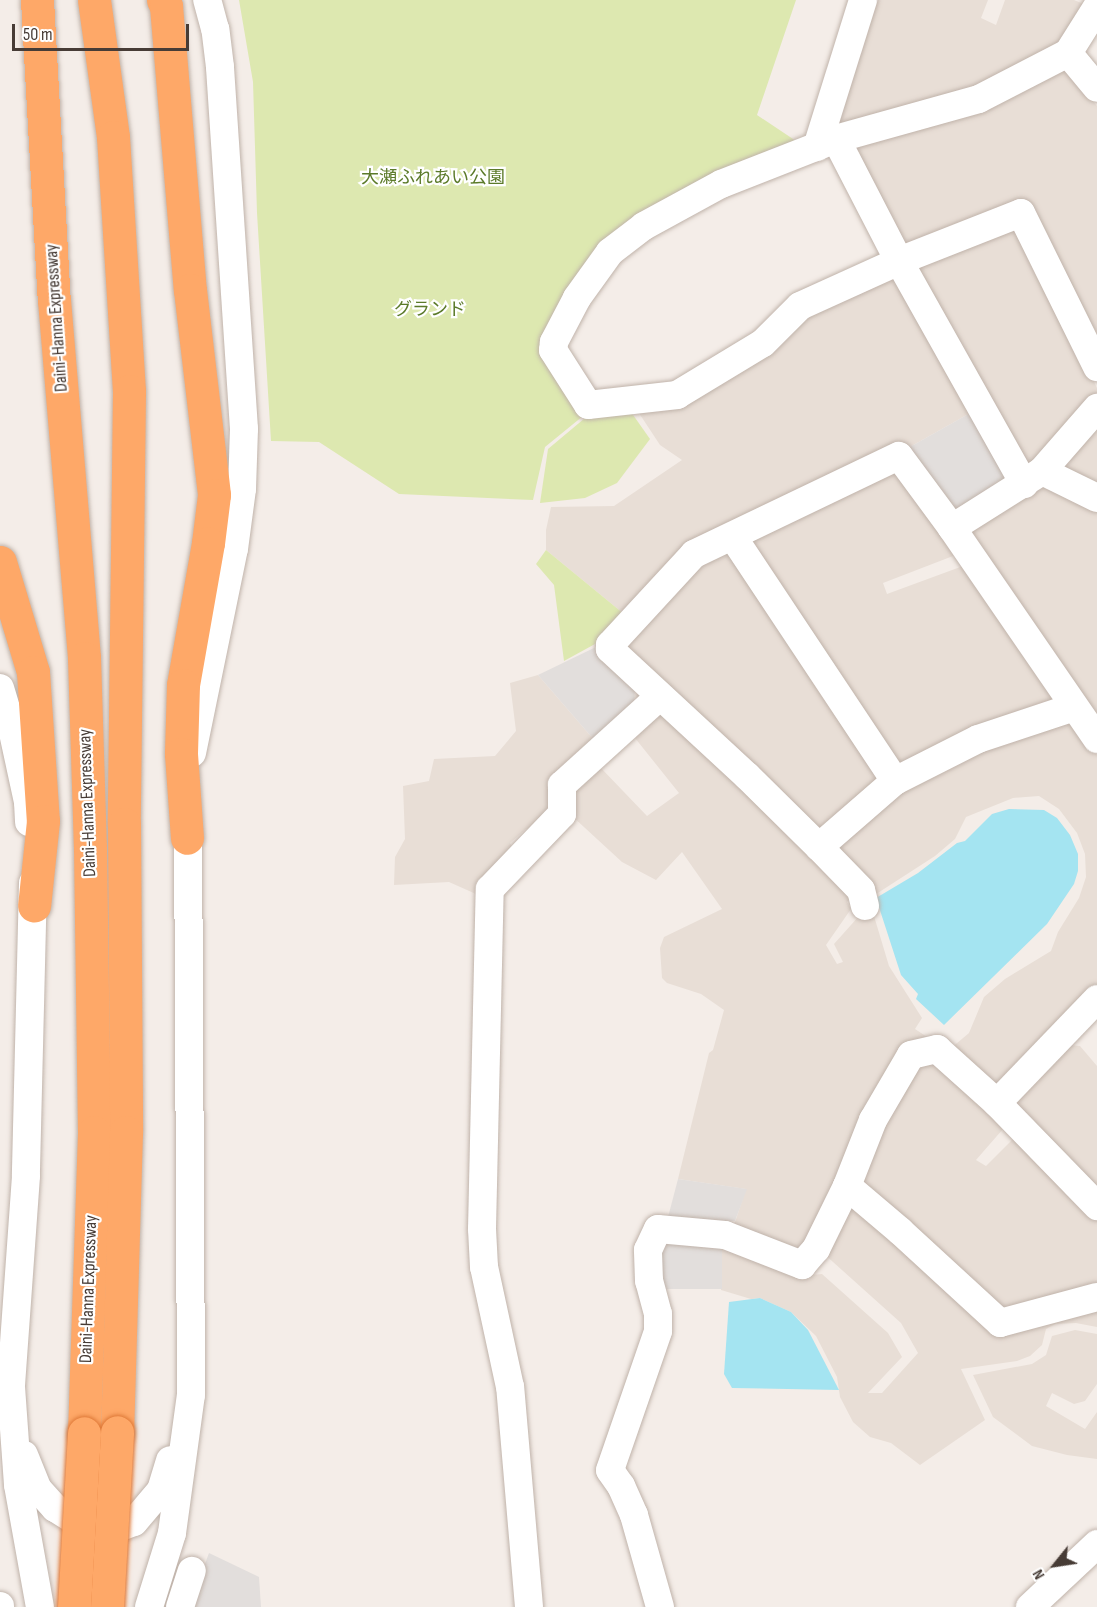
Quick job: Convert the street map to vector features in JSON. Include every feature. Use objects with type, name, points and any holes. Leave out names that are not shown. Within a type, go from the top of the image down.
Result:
[{"type":"highway","name":"Daini-Hanna Expressway","points":[[37,0],[54,300],[84,658],[89,824],[94,1132],[84,1433],[74,1607]]},
{"type":"highway","name":"Daini-Hanna Expressway","points":[[94,0],[113,137],[129,391],[124,824],[126,1132],[117,1432],[107,1607]]},
{"type":"highway","points":[[163,0],[166,6],[190,290],[214,495],[208,543],[183,685],[181,754],[187,838]]},
{"type":"highway","points":[[0,562],[33,672],[43,821],[34,906]]},
{"type":"street","points":[[149,1607],[172,1533],[191,1395],[187,838],[193,739],[234,549],[242,489],[244,429],[220,67],[215,29],[207,0]]},
{"type":"street","points":[[863,0],[826,143],[1033,477],[1097,498]]},
{"type":"street","points":[[1097,7],[1068,53],[979,99],[826,143],[721,184],[644,226],[610,252],[577,298],[554,342],[553,350],[588,405],[677,395],[763,343],[800,306],[899,261],[1021,213],[1097,368]]},
{"type":"street","points":[[1068,53],[1097,88]]},
{"type":"street","points":[[952,528],[1033,477],[1097,408]]},
{"type":"street","points":[[865,906],[861,890],[819,847],[610,649],[610,645],[694,554],[899,456],[952,528],[1097,738]]},
{"type":"street","points":[[733,537],[895,781]]},
{"type":"street","points":[[0,688],[12,728],[28,802],[34,906],[26,1176],[11,1387],[18,1485],[40,1607]]},
{"type":"street","points":[[530,1607],[510,1387],[484,1267],[482,1229],[490,889],[562,814],[562,785],[660,696]]},
{"type":"street","points":[[819,847],[895,781],[978,739],[1074,707]]},
{"type":"street","points":[[997,1103],[1097,999]]},
{"type":"street","points":[[660,1607],[634,1515],[621,1486],[610,1470],[658,1331],[658,1314],[649,1281],[648,1250],[652,1237],[658,1229],[725,1235],[802,1265],[816,1249],[847,1186],[873,1120],[911,1055],[937,1049],[997,1103],[1097,1206]]},
{"type":"street","points":[[847,1186],[900,1231],[1000,1323],[1097,1297]]},
{"type":"street","points":[[14,1432],[38,1488],[56,1508],[87,1528],[118,1528],[134,1522],[160,1490],[191,1395]]},
{"type":"street","points":[[1030,1607],[1097,1544]]},
{"type":"street","points":[[180,1607],[192,1571]]},
{"type":"shaded area","points":[[869,0],[988,0],[981,18],[996,25],[1005,0],[1074,0],[1086,5],[1061,44],[968,95],[830,132]]},
{"type":"shaded area","points":[[1065,68],[1097,106],[1097,351],[1026,202],[902,246],[855,144]]},
{"type":"shaded area","points":[[1021,228],[1097,388],[1097,395],[1027,468],[916,270],[918,261]]},
{"type":"shaded area","points":[[893,274],[972,412],[908,448],[685,548],[624,614],[546,550],[546,530],[551,507],[614,506],[682,460],[660,445],[635,407],[800,312]]},
{"type":"shaded area","points":[[972,412],[1008,477],[960,515],[908,448]]},
{"type":"shaded area","points":[[1097,420],[1097,485],[1066,470],[1064,454]]},
{"type":"shaded area","points":[[891,472],[903,475],[956,551],[953,556],[883,583],[887,594],[963,566],[1053,694],[1049,706],[907,766],[895,762],[750,551],[754,536]]},
{"type":"shaded area","points":[[1036,484],[1097,504],[1097,715],[970,543],[973,529]]},
{"type":"shaded area","points":[[723,552],[733,556],[878,772],[875,786],[826,828],[809,827],[629,653],[627,637],[693,563]]},
{"type":"shaded area","points":[[596,647],[635,684],[634,709],[595,741],[538,675]]},
{"type":"shaded area","points":[[538,675],[595,741],[552,809],[533,828],[526,829],[510,843],[513,848],[476,894],[449,882],[394,885],[395,857],[405,839],[403,786],[429,781],[434,759],[495,756],[516,731],[510,683]]},
{"type":"shaded area","points":[[663,712],[854,894],[847,902],[851,909],[826,945],[837,964],[843,962],[834,944],[859,916],[874,916],[889,966],[922,1018],[915,1029],[930,1039],[807,1244],[793,1252],[734,1225],[746,1189],[678,1179],[709,1053],[713,1050],[724,1010],[701,994],[667,983],[662,978],[660,948],[664,937],[722,909],[682,852],[656,880],[622,862],[572,816],[573,794],[600,767],[647,816],[679,793],[635,738]]},
{"type":"shaded area","points":[[1059,720],[1076,724],[1097,755],[1097,992],[1006,1089],[990,1088],[950,1049],[969,1033],[984,997],[1005,979],[1051,951],[1058,932],[1079,898],[1086,877],[1085,854],[1077,833],[1059,809],[1039,796],[1013,798],[966,817],[955,839],[935,856],[870,898],[835,842],[886,800],[931,773]]},
{"type":"shaded area","points":[[1068,1045],[1080,1046],[1097,1066],[1097,1192],[1014,1101]]},
{"type":"shaded area","points":[[939,1057],[1003,1129],[976,1160],[986,1166],[1016,1136],[1097,1214],[1097,1285],[1008,1311],[857,1181],[915,1063]]},
{"type":"shaded area","points":[[678,1179],[747,1189],[735,1221],[667,1221]]},
{"type":"shaded area","points":[[853,1201],[998,1334],[1097,1302],[1097,1327],[1076,1323],[1055,1324],[1046,1329],[1042,1345],[1030,1356],[1017,1361],[961,1369],[985,1420],[920,1465],[891,1443],[870,1437],[853,1422],[840,1397],[837,1377],[816,1336],[791,1312],[760,1298],[751,1299],[721,1290],[722,1244],[731,1245],[809,1279],[811,1275],[822,1274],[888,1333],[902,1357],[868,1393],[882,1393],[918,1353],[901,1323],[823,1253]]},
{"type":"shaded area","points":[[658,1244],[722,1244],[722,1289],[658,1289]]},
{"type":"shaded area","points":[[1075,1330],[1097,1334],[1097,1384],[1085,1401],[1074,1404],[1052,1393],[1046,1406],[1085,1429],[1097,1412],[1097,1459],[1067,1455],[1032,1446],[993,1417],[973,1375],[1032,1364],[1046,1355],[1052,1336]]},
{"type":"shaded area","points":[[209,1553],[259,1577],[261,1607],[189,1607]]},
{"type":"green space","name":"大瀬ふれあい公園","points":[[239,0],[796,0],[757,115],[799,143],[687,190],[548,327],[583,416],[545,447],[533,500],[399,494],[319,442],[271,441],[257,213],[253,82]]},
{"type":"green space","points":[[631,412],[650,439],[617,483],[585,498],[540,503],[548,449],[585,418]]},
{"type":"green space","points":[[546,550],[624,614],[595,644],[564,661],[554,585],[536,564]]},
{"type":"water","points":[[1009,809],[1044,810],[1057,818],[1070,835],[1078,854],[1078,871],[1074,884],[1047,924],[944,1025],[916,999],[918,994],[901,975],[876,898],[918,873],[957,843],[965,841],[992,814]]},
{"type":"water","points":[[760,1298],[791,1312],[808,1330],[839,1390],[732,1388],[724,1374],[729,1302]]},
{"type":"park label","name":"グランド","points":[[430,310]]}]
